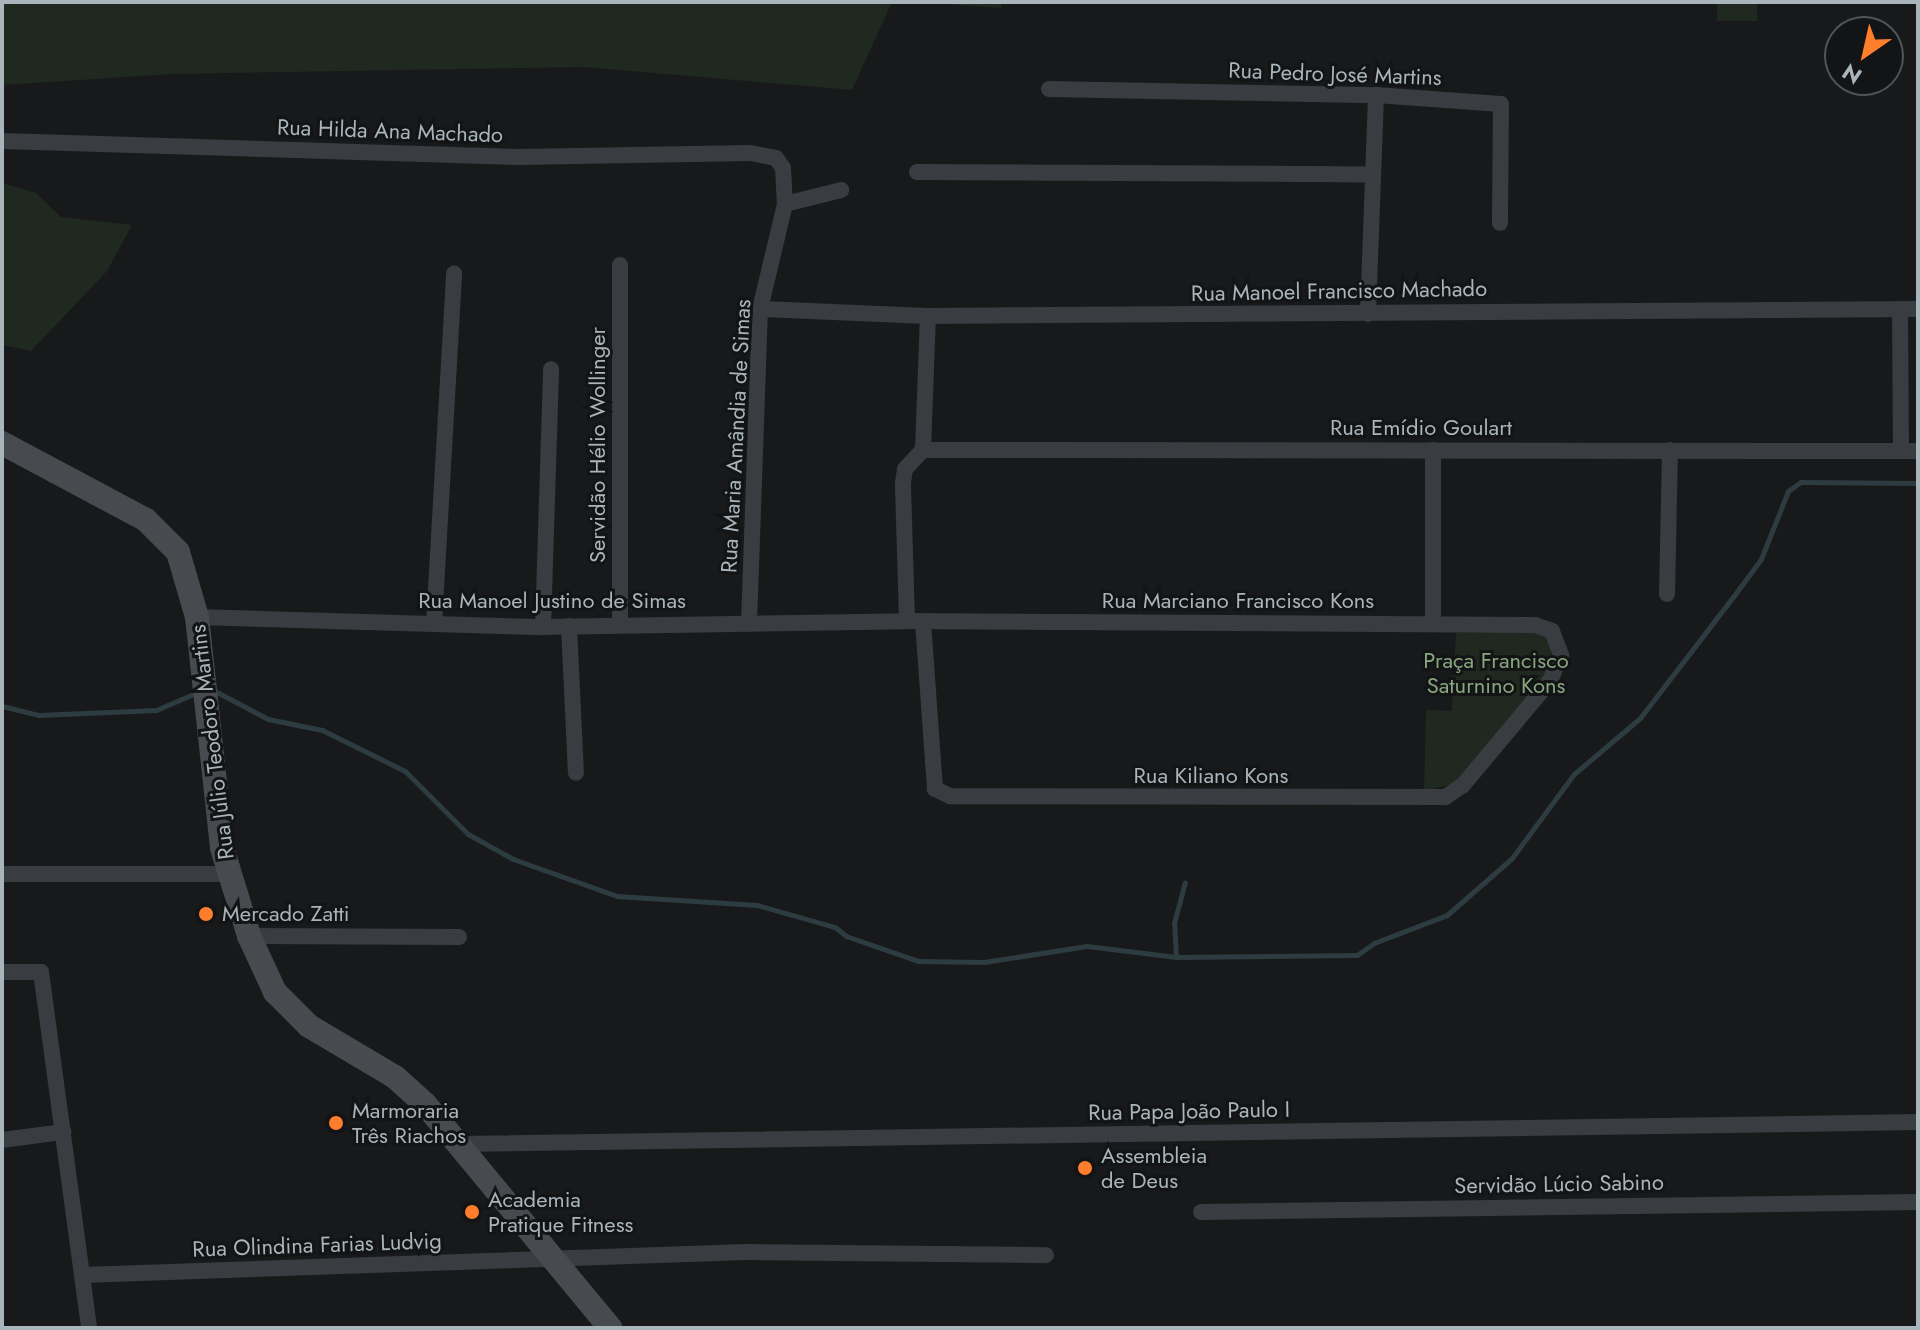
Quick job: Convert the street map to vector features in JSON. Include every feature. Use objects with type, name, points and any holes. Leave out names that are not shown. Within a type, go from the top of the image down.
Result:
[{"type":"main road","name":"Rua Júlio Teodoro Martins","points":[[2,443],[164,534],[178,552],[197,617],[229,874],[249,936],[286,1005],[309,1026],[395,1077],[460,1144],[610,1328]]},
{"type":"street","name":"Rua Pedro José Martins","points":[[1049,89],[1376,95],[1501,104],[1500,223]]},
{"type":"street","points":[[1368,314],[1376,95]]},
{"type":"street","name":"Rua Hilda Ana Machado","points":[[2,141],[490,157],[750,153],[776,158]]},
{"type":"street","name":"Rua Maria Amândia de Simas","points":[[749,624],[760,309],[785,204],[783,168],[776,158]]},
{"type":"street","points":[[917,172],[1372,174]]},
{"type":"street","points":[[785,204],[841,190]]},
{"type":"street","name":"Servidão Hélio Wollinger","points":[[620,265],[620,625]]},
{"type":"street","points":[[434,623],[454,274]]},
{"type":"street","name":"Rua Manoel Francisco Machado","points":[[760,309],[928,316],[1918,309]]},
{"type":"street","points":[[1900,309],[1910,451]]},
{"type":"street","points":[[915,622],[903,483],[905,469],[923,450],[928,316]]},
{"type":"street","points":[[543,627],[551,369]]},
{"type":"street","name":"Rua Emídio Goulart","points":[[923,450],[1910,451]]},
{"type":"street","points":[[1433,450],[1433,624]]},
{"type":"street","points":[[1667,594],[1670,450]]},
{"type":"street","name":"Rua Manoel Justino de Simas","points":[[197,617],[543,627],[915,622]]},
{"type":"street","name":"Rua Marciano Francisco Kons","points":[[915,622],[1535,625],[1552,631]]},
{"type":"street","name":"Rua Kiliano Kons","points":[[915,622],[935,789],[950,796],[1445,797],[1463,785],[1550,681],[1561,647],[1552,631]]},
{"type":"street","points":[[569,626],[576,773]]},
{"type":"street","points":[[2,874],[229,874]]},
{"type":"street","points":[[249,936],[459,937]]},
{"type":"street","points":[[2,972],[41,972],[89,1328]]},
{"type":"street","name":"Rua Papa João Paulo I","points":[[460,1144],[1918,1122]]},
{"type":"street","points":[[2,1140],[63,1132]]},
{"type":"street","name":"Servidão Lúcio Sabino","points":[[1201,1212],[1918,1202]]},
{"type":"street","name":"Rua Olindina Farias Ludvig","points":[[82,1275],[746,1252],[1046,1255]]},
{"type":"green space","points":[[2,2],[892,2],[852,90],[584,67],[173,74],[2,85]]},
{"type":"green space","points":[[918,2],[1001,2],[1001,8]]},
{"type":"green space","points":[[1717,2],[1757,2],[1757,21],[1717,21]]},
{"type":"green space","points":[[2,183],[36,193],[61,217],[132,225],[107,271],[31,351],[2,345]]},
{"type":"green space","name":"Praça Francisco Saturnino Kons","points":[[1456,633],[1544,634],[1555,651],[1544,678],[1457,783],[1424,791],[1426,710],[1452,711]]},
{"type":"waterway","points":[[213,690],[268,719],[322,730],[405,771],[468,834],[513,859],[617,896],[757,905],[835,927],[846,936],[918,961],[984,962],[1087,946],[1176,957],[1357,955],[1374,943],[1447,915],[1512,858],[1574,774],[1640,718],[1733,597],[1761,559],[1788,491],[1801,482],[1918,483]]},
{"type":"waterway","points":[[2,706],[39,715],[156,710],[192,695]]},
{"type":"waterway","points":[[1176,957],[1174,923],[1185,882]]},
{"type":"place","name":"Mercado Zatti","points":[[206,914]]},
{"type":"place","name":"Marmoraria Três Riachos","points":[[336,1123]]},
{"type":"place","name":"Assembleia de Deus","points":[[1085,1168]]},
{"type":"place","name":"Academia Pratique Fitness","points":[[472,1212]]}]
